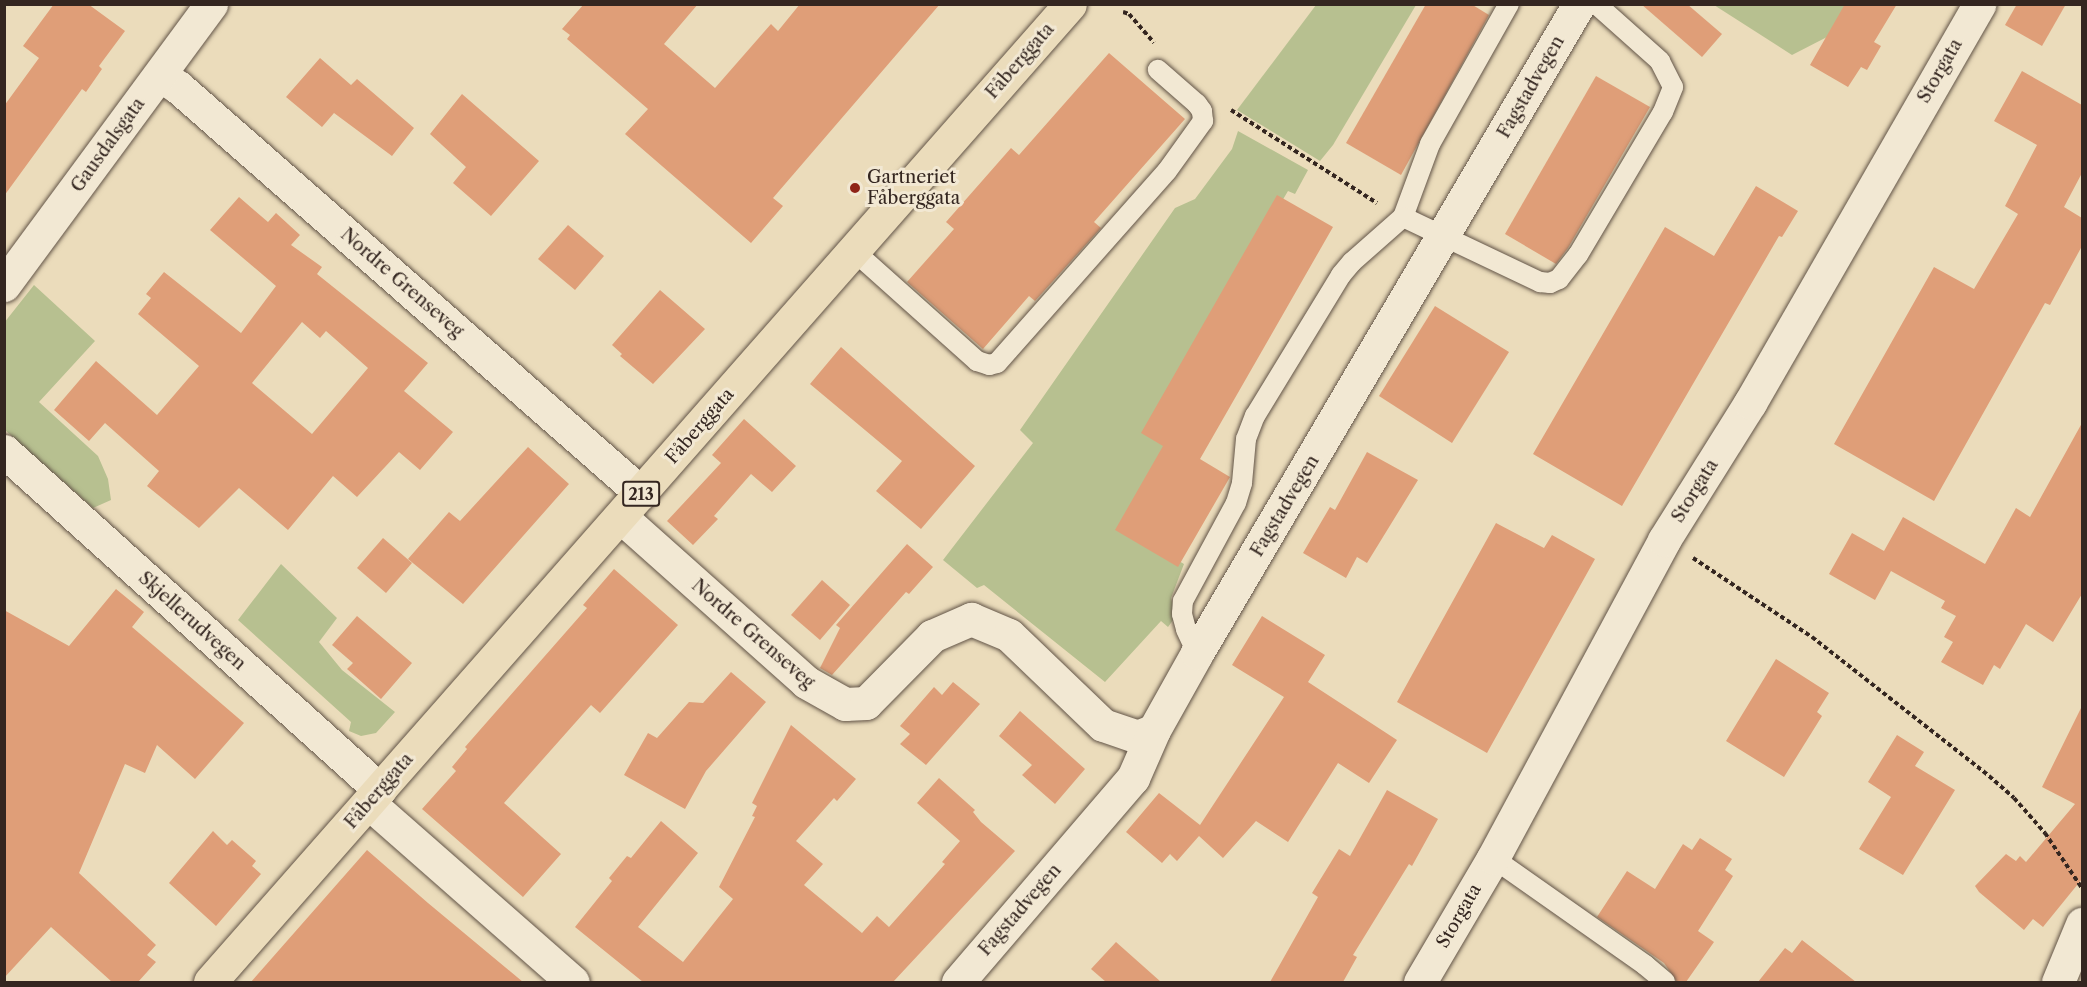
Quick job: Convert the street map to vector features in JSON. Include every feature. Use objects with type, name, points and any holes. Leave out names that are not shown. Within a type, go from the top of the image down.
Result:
[{"type":"main road","name":"Fåberggata","points":[[210,982],[1070,4]]},
{"type":"street","name":"Gausdalsgata","points":[[4,285],[211,4]]},
{"type":"street","name":"Fagstadvegen","points":[[958,982],[1133,778],[1154,730],[1197,653],[1445,236],[1579,4]]},
{"type":"street","name":"Storgata","points":[[1420,982],[1493,858],[1664,540],[1749,402],[1979,4]]},
{"type":"street","name":"Nordre Grenseveg","points":[[160,75],[187,94],[631,505],[806,682],[845,704],[866,703],[932,636],[971,619],[1009,635],[1103,724],[1137,737],[1154,730]]},
{"type":"street","name":"Skjellerudvegen","points":[[4,451],[573,982]]},
{"type":"street","points":[[2058,982],[2082,924]]},
{"type":"lane","points":[[1197,653],[1186,629],[1182,614],[1183,601],[1236,503],[1242,483],[1246,439],[1255,416],[1341,275],[1402,217],[1430,144],[1509,4]]},
{"type":"lane","points":[[1402,217],[1540,282],[1550,283],[1559,279],[1572,264],[1663,112],[1673,87],[1660,61],[1596,4]]},
{"type":"lane","points":[[854,251],[977,361],[989,365],[997,363],[1167,171],[1203,121],[1202,111],[1197,104],[1158,70]]},
{"type":"lane","points":[[1493,858],[1665,982]]},
{"type":"path","points":[[1124,12],[1154,43],[1161,45]]},
{"type":"path","points":[[1224,104],[1270,137],[1402,217]]},
{"type":"path","points":[[1664,540],[1812,637],[1989,776],[2014,798],[2045,833],[2082,889]]},
{"type":"green space","points":[[1316,5],[1416,5],[1333,145],[1320,161],[1237,110]]},
{"type":"green space","points":[[1714,5],[1846,5],[1827,37],[1792,55]]},
{"type":"green space","points":[[1238,131],[1308,170],[1295,194],[1288,191],[1146,429],[1170,444],[1121,527],[1184,564],[1171,598],[1176,616],[1168,627],[1161,621],[1105,682],[984,585],[977,588],[943,560],[1033,443],[1020,430],[1175,208],[1195,199],[1232,149]]},
{"type":"green space","points":[[34,285],[95,341],[39,402],[98,456],[108,479],[111,500],[93,508],[5,430],[4,323]]},
{"type":"green space","points":[[281,564],[337,618],[319,642],[342,670],[395,712],[376,733],[361,736],[349,731],[351,722],[238,620]]},
{"type":"building","points":[[54,4],[88,4],[125,31],[99,66],[102,69],[86,92],[82,89],[4,196],[4,106],[39,58],[23,46]]},
{"type":"building","points":[[584,4],[698,4],[664,44],[715,88],[771,24],[778,31],[800,4],[940,4],[773,198],[783,206],[751,243],[625,134],[648,109],[567,39],[570,35],[562,29]]},
{"type":"building","points":[[1426,4],[1471,4],[1489,15],[1401,175],[1346,143]]},
{"type":"building","points":[[1641,4],[1687,4],[1722,34],[1702,57]]},
{"type":"building","points":[[1845,4],[1897,4],[1874,42],[1881,46],[1867,70],[1861,67],[1848,87],[1810,65]]},
{"type":"building","points":[[2017,4],[2066,4],[2042,46],[2005,25]]},
{"type":"building","points":[[1109,53],[1185,119],[1094,222],[1101,228],[1035,301],[1029,296],[983,349],[907,282],[954,229],[946,222],[1011,148],[1019,155]]},
{"type":"building","points":[[320,58],[351,85],[357,79],[414,128],[392,156],[334,113],[322,127],[286,97]]},
{"type":"building","points":[[2022,71],[2082,105],[2082,173],[2064,207],[2082,218],[2082,246],[2050,305],[2045,303],[1934,501],[1834,444],[1934,267],[1974,289],[2018,214],[2005,206],[2037,145],[1994,121]]},
{"type":"building","points":[[1596,76],[1650,107],[1568,248],[1556,264],[1505,234]]},
{"type":"building","points":[[462,94],[539,161],[491,216],[453,183],[466,167],[430,134]]},
{"type":"building","points":[[1756,186],[1798,211],[1782,237],[1779,236],[1622,506],[1533,454],[1665,227],[1714,256]]},
{"type":"building","points":[[1277,195],[1333,227],[1200,459],[1230,477],[1178,567],[1115,530],[1163,446],[1141,433]]},
{"type":"building","points":[[239,197],[268,222],[276,213],[300,235],[291,245],[322,267],[317,274],[428,363],[404,391],[453,432],[420,470],[399,452],[357,497],[333,476],[288,530],[239,488],[199,528],[147,486],[159,471],[105,423],[89,441],[54,410],[96,361],[157,415],[199,366],[138,314],[151,298],[146,294],[164,272],[241,333],[276,286],[210,230]],"holes":[[[302,322],[320,338],[326,331],[368,368],[312,434],[252,383]]]},
{"type":"building","points":[[568,225],[604,256],[575,290],[538,259]]},
{"type":"building","points":[[660,290],[705,329],[653,384],[620,356],[622,354],[612,345]]},
{"type":"building","points":[[1435,306],[1509,352],[1452,443],[1379,396]]},
{"type":"building","points":[[841,347],[975,466],[921,529],[876,491],[902,461],[810,384]]},
{"type":"building","points":[[744,419],[796,466],[772,492],[751,474],[714,516],[718,519],[693,545],[667,521],[721,463],[712,455]]},
{"type":"building","points":[[2082,423],[2082,594],[2053,642],[2026,624],[2000,669],[1994,665],[1983,685],[1941,662],[1953,642],[1944,637],[1956,616],[1941,608],[1945,601],[1891,571],[1875,600],[1829,574],[1852,533],[1884,551],[1903,517],[1985,564],[2016,508],[2030,517]]},
{"type":"building","points":[[528,447],[569,484],[463,604],[408,559],[449,512],[460,521]]},
{"type":"building","points":[[1367,452],[1418,480],[1367,563],[1357,557],[1346,578],[1303,553],[1330,507],[1335,510]]},
{"type":"building","points":[[1496,523],[1544,548],[1552,535],[1595,559],[1487,753],[1397,702]]},
{"type":"building","points":[[383,538],[412,563],[386,593],[357,568]]},
{"type":"building","points":[[907,544],[933,567],[909,594],[906,592],[832,675],[820,668],[840,628],[836,625]]},
{"type":"building","points":[[614,569],[678,625],[600,713],[591,705],[504,803],[561,854],[523,897],[422,809],[456,771],[452,767],[467,749],[465,747],[587,608],[583,605]]},
{"type":"building","points":[[822,580],[850,605],[820,640],[791,615]]},
{"type":"building","points":[[116,589],[144,612],[132,627],[244,723],[195,779],[157,745],[145,773],[125,764],[79,873],[156,945],[147,955],[156,962],[138,982],[112,982],[51,927],[4,978],[4,610],[69,646]]},
{"type":"building","points":[[357,616],[412,663],[381,699],[347,669],[353,663],[332,645]]},
{"type":"building","points":[[1262,616],[1325,655],[1308,682],[1397,740],[1369,783],[1338,763],[1288,842],[1256,821],[1223,858],[1199,836],[1177,861],[1170,854],[1162,863],[1126,832],[1159,793],[1200,825],[1284,697],[1232,665]]},
{"type":"building","points":[[1776,659],[1829,693],[1817,712],[1822,716],[1784,777],[1726,741]]},
{"type":"building","points":[[731,672],[766,702],[706,771],[685,809],[624,775],[648,733],[657,738],[689,702],[703,703]]},
{"type":"building","points":[[953,682],[980,704],[926,765],[900,744],[910,734],[900,726],[934,687],[942,695]]},
{"type":"building","points":[[2082,706],[2082,879],[2043,927],[2033,919],[2024,930],[1975,886],[2006,854],[2016,861],[2020,856],[2026,862],[2075,804],[2042,787]]},
{"type":"building","points":[[1020,711],[1085,769],[1055,804],[1022,775],[1032,765],[999,736]]},
{"type":"building","points":[[791,725],[856,779],[837,801],[834,798],[796,841],[823,864],[804,885],[862,933],[877,916],[889,927],[945,864],[942,862],[960,841],[917,803],[939,778],[975,810],[973,812],[981,822],[1015,851],[893,982],[643,982],[575,927],[612,881],[609,878],[627,856],[631,858],[661,821],[698,853],[638,927],[683,962],[733,899],[719,887],[755,817],[752,816],[757,806],[752,803]]},
{"type":"building","points":[[1897,735],[1924,752],[1915,766],[1955,790],[1903,875],[1859,849],[1891,797],[1868,782]]},
{"type":"building","points":[[1387,790],[1438,819],[1412,866],[1409,864],[1353,955],[1357,957],[1343,982],[1270,982],[1318,897],[1312,893],[1339,849],[1350,856]]},
{"type":"building","points":[[213,831],[227,845],[232,840],[256,861],[252,866],[261,874],[216,926],[169,883]]},
{"type":"building","points":[[1700,838],[1732,859],[1725,870],[1733,876],[1698,931],[1714,942],[1686,982],[1677,982],[1664,963],[1597,917],[1627,871],[1655,889],[1683,844],[1692,850]]},
{"type":"building","points":[[367,850],[428,903],[523,982],[251,982]]},
{"type":"building","points":[[1802,940],[1856,982],[1758,982],[1785,948],[1792,953]]},
{"type":"building","points":[[1116,942],[1161,982],[1106,982],[1091,969]]},
{"type":"place","name":"Gartneriet Fåberggata","points":[[855,188]]}]
